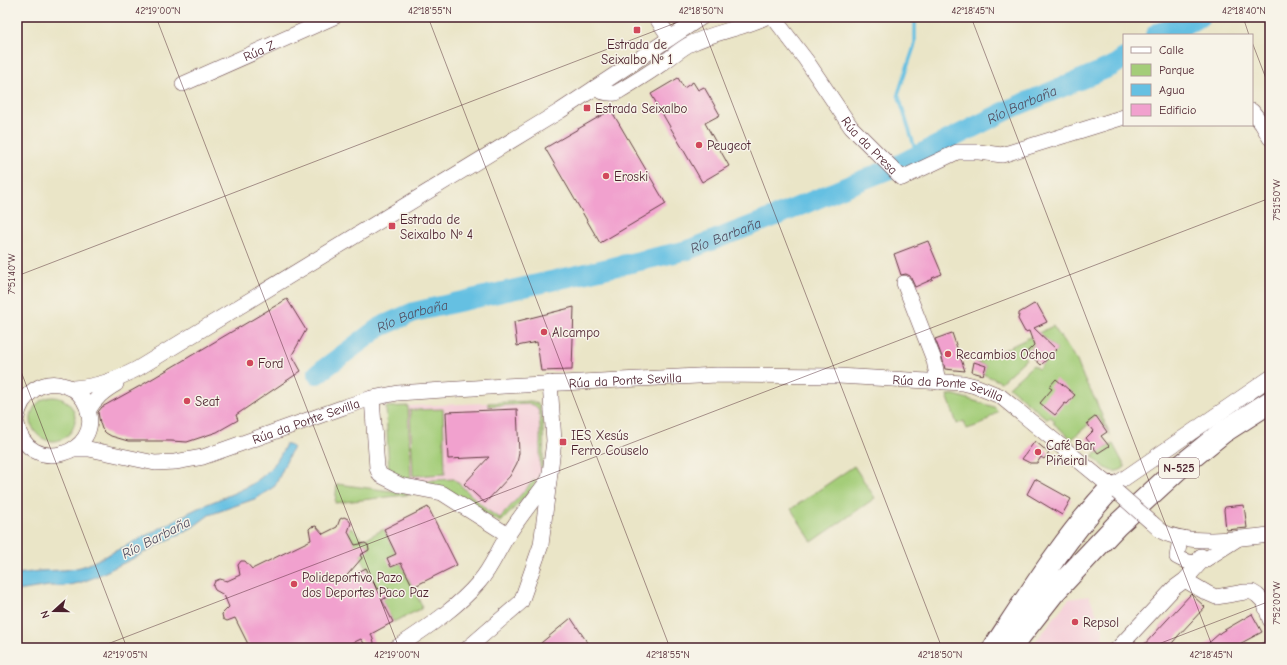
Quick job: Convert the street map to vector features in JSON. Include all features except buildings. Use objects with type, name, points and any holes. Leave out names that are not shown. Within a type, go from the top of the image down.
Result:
[{"type":"highway","name":"N-525","points":[[1010,648],[1054,592],[1116,526],[1186,462],[1223,432],[1270,402]]},
{"type":"highway","points":[[994,648],[1039,580],[1091,509],[1115,490]]},
{"type":"street","name":"Rúa Z","points":[[183,84],[334,17]]},
{"type":"street","points":[[88,411],[92,403],[102,392],[128,374],[538,125],[702,17]]},
{"type":"street","points":[[595,88],[610,94],[616,93],[687,46],[718,33],[766,17]]},
{"type":"street","name":"Rúa da Presa","points":[[773,17],[806,60],[851,127],[902,178],[957,152],[979,152],[1002,155],[1123,117]]},
{"type":"street","points":[[662,19],[670,38]]},
{"type":"street","points":[[1253,112],[1270,138]]},
{"type":"street","points":[[904,283],[934,360],[938,382]]},
{"type":"street","points":[[17,417],[24,398],[41,386],[53,384],[73,388],[95,385],[128,374]]},
{"type":"street","name":"Rúa da Ponte Sevilla","points":[[73,449],[89,449],[155,463],[189,460],[203,457],[372,398],[398,393],[550,383],[717,375],[838,376],[963,383],[1000,396],[1115,490],[1157,527]]},
{"type":"street","points":[[1115,490],[1270,378]]},
{"type":"street","points":[[468,648],[521,602],[541,545],[554,442],[550,383]]},
{"type":"street","points":[[17,424],[21,441],[33,450],[44,454],[56,455],[73,449],[82,441],[87,431],[89,421],[88,411],[82,398],[73,388]]},
{"type":"street","points":[[372,398],[377,468],[380,475],[400,485],[442,493],[508,535]]},
{"type":"street","name":"Rúa da Ponte Sevilla","points":[[87,431],[100,443],[117,454]]},
{"type":"street","points":[[396,648],[434,622],[468,594],[481,580],[508,535],[550,476]]},
{"type":"street","points":[[1157,527],[1182,538],[1204,540],[1270,536]]},
{"type":"street","points":[[1157,527],[1177,557],[1185,562],[1200,563]]},
{"type":"street","points":[[1179,584],[1177,557],[1182,538]]},
{"type":"street","points":[[1118,648],[1200,563],[1239,538]]},
{"type":"street","points":[[1200,563],[1204,540]]},
{"type":"street","points":[[1179,584],[1216,597],[1252,592],[1258,595],[1264,602],[1270,620]]},
{"type":"shaded area","points":[[531,401],[538,404],[542,412],[544,455],[542,469],[532,489],[501,522],[389,474],[386,407]]},
{"type":"shaded area","name":"Repsol","points":[[1089,596],[1103,628],[1102,641],[1097,648],[1030,648],[1069,599]]},
{"type":"green space","points":[[1053,326],[1077,361],[1110,435],[1098,416],[1072,439],[1053,423],[1055,422],[1051,417],[1046,418],[1009,387],[1033,365],[1038,369],[1057,350],[1043,336],[1030,349],[1027,347],[1022,354],[1026,359],[1001,382],[983,374],[986,366],[977,363]]},
{"type":"green space","points":[[947,395],[955,395],[994,407],[998,411],[982,424],[967,429],[964,421],[957,424]]},
{"type":"green space","points":[[49,397],[57,397],[62,398],[69,403],[74,410],[74,428],[69,435],[62,440],[49,441],[41,438],[34,431],[31,423],[31,415],[34,407],[41,400]]},
{"type":"green space","points":[[531,401],[538,404],[542,416],[542,469],[540,466],[540,420],[538,409],[530,404],[488,406],[488,403]]},
{"type":"green space","points":[[408,406],[411,481],[389,474],[386,407]]},
{"type":"green space","points":[[443,409],[445,474],[413,476],[410,410]]},
{"type":"green space","points":[[1113,444],[1125,467],[1120,470],[1111,471],[1092,456]]},
{"type":"green space","points":[[854,466],[875,498],[812,542],[791,509]]},
{"type":"green space","points":[[454,479],[485,509],[500,518],[533,481],[537,481],[532,489],[501,522],[414,481]]},
{"type":"green space","points":[[337,484],[414,494],[335,503]]},
{"type":"green space","points":[[349,527],[354,530],[363,540],[384,529],[422,606],[421,609],[393,622],[382,600],[390,595],[391,590],[386,587],[377,590],[360,555],[368,551],[369,546],[364,543],[355,546],[347,529]]},
{"type":"water","points":[[286,444],[293,447],[275,486],[257,498],[209,515],[193,527],[93,578],[64,586],[49,586],[17,591],[17,574],[69,569],[87,565],[190,512],[245,488],[268,471],[278,459]]},
{"type":"waterway","points":[[915,17],[915,44],[898,94],[917,155]]},
{"type":"waterway","name":"Río Barbaña","points":[[1156,34],[1187,24],[1200,17]]},
{"type":"waterway","name":"Río Barbaña","points":[[317,374],[380,327],[414,312],[688,250],[890,169],[1012,108],[1113,66],[1123,59]]},
{"type":"place","name":"Estrada de Seixalbo Nº 1","points":[[637,30]]},
{"type":"place","name":"Estrada Seixalbo","points":[[587,108]]},
{"type":"place","name":"Peugeot","points":[[699,145]]},
{"type":"place","name":"Eroski","points":[[606,176]]},
{"type":"place","name":"Estrada de Seixalbo Nº 4","points":[[392,226]]},
{"type":"place","name":"Alcampo","points":[[544,332]]},
{"type":"place","name":"Recambios Ochoa","points":[[948,354]]},
{"type":"place","name":"Ford","points":[[250,363]]},
{"type":"place","name":"Seat","points":[[187,401]]},
{"type":"place","name":"IES Xesús Ferro Couselo","points":[[563,442]]},
{"type":"place","name":"Café Bar Piñeiral","points":[[1038,452]]},
{"type":"place","name":"Polideportivo Pazo dos Deportes Paco Paz","points":[[294,584]]},
{"type":"place","name":"Repsol","points":[[1075,622]]}]
